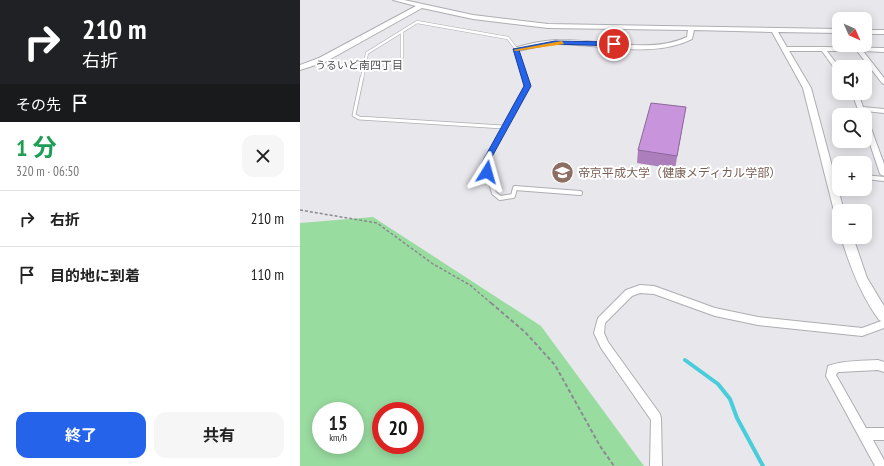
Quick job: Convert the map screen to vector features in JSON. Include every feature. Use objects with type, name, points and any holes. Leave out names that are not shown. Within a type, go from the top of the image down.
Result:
[{"type":"street","points":[[396,0],[473,17],[530,25],[691,30],[832,31]]},
{"type":"street","points":[[300,68],[322,60],[421,6]]},
{"type":"street","points":[[516,49],[555,42],[665,46],[686,41],[690,38],[691,30]]},
{"type":"street","points":[[774,30],[807,88],[837,204]]},
{"type":"street","points":[[872,32],[884,32]]},
{"type":"street","points":[[786,49],[832,49]]},
{"type":"street","points":[[823,49],[832,61]]},
{"type":"street","points":[[872,50],[884,50]]},
{"type":"street","points":[[861,52],[884,82]]},
{"type":"street","points":[[875,71],[884,71]]},
{"type":"street","points":[[872,112],[884,111]]},
{"type":"street","points":[[872,140],[884,174]]},
{"type":"street","points":[[828,172],[832,173]]},
{"type":"street","points":[[872,178],[884,180]]},
{"type":"street","points":[[849,244],[864,286],[884,316]]},
{"type":"street","points":[[656,466],[656,418],[604,345],[599,334],[601,322],[629,293],[647,288],[715,312],[758,321],[862,332],[884,324]]},
{"type":"street","points":[[881,466],[831,376],[832,369],[839,367],[878,365],[884,367]]},
{"type":"street","points":[[863,434],[884,434]]},
{"type":"lane","points":[[503,127],[359,118],[354,115],[367,53],[417,22],[508,38],[516,49],[528,86],[503,127],[484,164],[494,193],[500,198],[514,196],[515,188],[580,194]]},
{"type":"lane","points":[[402,32],[402,57]]},
{"type":"path","points":[[300,210],[377,223],[434,264],[470,285],[525,332],[555,364],[600,446],[614,466]]},
{"type":"green space","points":[[373,217],[541,326],[644,466],[300,466],[300,223]]},
{"type":"building","points":[[651,103],[686,107],[677,156],[638,150]]},
{"type":"waterway","points":[[685,360],[718,384],[730,399],[737,418],[763,466]]},
{"type":"slow traffic","points":[[516,50],[555,42],[562,43]]},
{"type":"place","name":"帝京平成大学（健康メディカル学部）","points":[[563,173]]},
{"type":"district","name":"うるいど南四丁目","points":[[359,65]]},
{"type":"route","points":[[487,172],[484,164],[503,127],[528,86],[516,49],[555,42],[614,44]]}]
